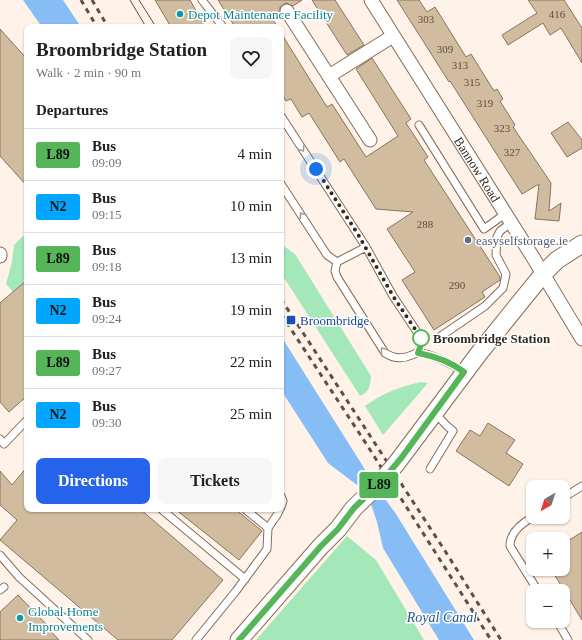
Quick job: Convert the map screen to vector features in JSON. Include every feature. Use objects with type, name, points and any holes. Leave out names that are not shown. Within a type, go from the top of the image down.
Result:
[{"type":"street","name":"Bannow Road","points":[[371,0],[543,274],[582,339]]},
{"type":"street","points":[[287,11],[370,140]]},
{"type":"street","points":[[329,76],[393,36]]},
{"type":"street","points":[[239,640],[321,546],[338,529],[354,508],[378,485],[399,460],[464,372],[543,274],[557,260],[582,244]]},
{"type":"lane","points":[[202,0],[221,24]]},
{"type":"lane","points":[[284,121],[366,247],[393,296],[421,338],[422,342],[418,353]]},
{"type":"lane","points":[[418,126],[484,229],[508,219]]},
{"type":"lane","points":[[284,189],[327,254],[337,262]]},
{"type":"lane","points":[[441,336],[485,306],[503,288],[506,274],[496,256],[497,237],[508,219]]},
{"type":"lane","points":[[337,262],[366,247]]},
{"type":"lane","points":[[337,262],[335,271],[336,277],[385,353],[394,358],[410,356],[418,353],[442,360],[458,367],[464,372]]},
{"type":"lane","points":[[430,469],[453,431],[435,412]]},
{"type":"lane","points":[[0,439],[4,444],[24,423]]},
{"type":"lane","points":[[570,494],[582,486]]},
{"type":"lane","points":[[166,512],[245,579]]},
{"type":"lane","points":[[249,512],[268,528]]},
{"type":"lane","points":[[196,640],[267,549],[268,528],[278,512]]},
{"type":"lane","points":[[526,522],[515,531],[510,540],[510,546],[534,584]]},
{"type":"lane","points":[[0,555],[18,577],[88,640]]},
{"type":"lane","points":[[561,628],[568,640]]},
{"type":"green space","points":[[23,236],[24,283],[13,292],[6,284],[12,262],[14,245]]},
{"type":"green space","points":[[284,246],[295,254],[371,376],[369,388],[360,396],[284,278]]},
{"type":"green space","points":[[421,382],[428,383],[383,435],[365,406],[392,391]]},
{"type":"green space","points":[[347,536],[376,560],[424,640],[256,640]]},
{"type":"water","points":[[23,0],[63,0],[79,24],[40,24]]},
{"type":"water","name":"Royal Canal","points":[[284,341],[371,479],[396,514],[474,640],[439,640],[383,548],[371,504],[357,485],[328,463],[284,395]]},
{"type":"building","name":"Depot Maintenance Facility","points":[[155,0],[190,0],[203,24],[169,24]]},
{"type":"building","points":[[218,0],[302,0],[293,6],[286,3],[280,7],[280,14],[272,19],[276,24],[233,24]]},
{"type":"building","points":[[312,0],[335,0],[364,45],[347,55]]},
{"type":"building","points":[[397,0],[419,0],[427,12],[435,7],[466,57],[471,54],[494,91],[497,89],[503,99],[500,101],[515,125],[513,127],[551,183],[549,211],[561,203],[559,221],[535,219],[539,184],[522,194]]},
{"type":"building","points":[[528,0],[564,0],[582,28],[582,63],[561,28],[550,35],[543,23],[508,45],[502,35],[537,13]]},
{"type":"building","points":[[0,29],[24,56],[24,183],[0,156]]},
{"type":"building","points":[[284,38],[327,107],[332,104],[366,157],[398,136],[356,69],[372,58],[411,119],[406,123],[428,157],[424,160],[500,277],[500,280],[482,292],[485,297],[434,330],[402,280],[415,272],[387,229],[413,212],[376,209],[344,159],[340,162],[309,113],[302,117],[291,99],[286,101],[284,98]]},
{"type":"building","points":[[568,122],[582,140],[582,148],[567,157],[551,133]]},
{"type":"building","points":[[24,283],[24,399],[9,412],[0,402],[0,303]]},
{"type":"building","points":[[488,423],[515,440],[506,453],[523,464],[509,486],[456,451],[470,430],[480,436]]},
{"type":"building","points":[[0,471],[12,485],[24,471],[24,512],[144,512],[223,580],[172,640],[118,640],[0,540],[17,520],[0,505]]},
{"type":"building","points":[[179,512],[239,512],[262,531],[239,560]]},
{"type":"building","points":[[582,532],[582,620],[570,600],[570,584],[560,584],[555,576],[570,576],[570,540]]},
{"type":"building","name":"Global Home Improvements","points":[[18,595],[47,625],[46,626],[59,640],[0,640],[0,612]]},
{"type":"tram line","points":[[130,0],[144,24]]},
{"type":"tram line","points":[[139,0],[154,24]]},
{"type":"railway","points":[[81,0],[95,24]]},
{"type":"railway","points":[[92,0],[106,24]]},
{"type":"railway","points":[[284,304],[447,554],[501,640]]},
{"type":"railway","points":[[284,319],[367,445],[491,640]]},
{"type":"bus line","name":"L89","points":[[239,640],[321,546],[338,529],[354,508],[387,475],[402,457],[464,372],[458,367],[442,360],[418,353],[422,342],[421,338]]},
{"type":"place","name":"Depot Maintenance Facility","points":[[180,14]]},
{"type":"place","name":"easyselfstorage.ie","points":[[468,240]]},
{"type":"place","name":"Broombridge","points":[[291,320]]},
{"type":"place","name":"Broombridge Station","points":[[421,338]]},
{"type":"place","name":"Global Home Improvements","points":[[20,618]]},
{"type":"route","points":[[316,169],[366,247],[393,296],[421,338]]}]
